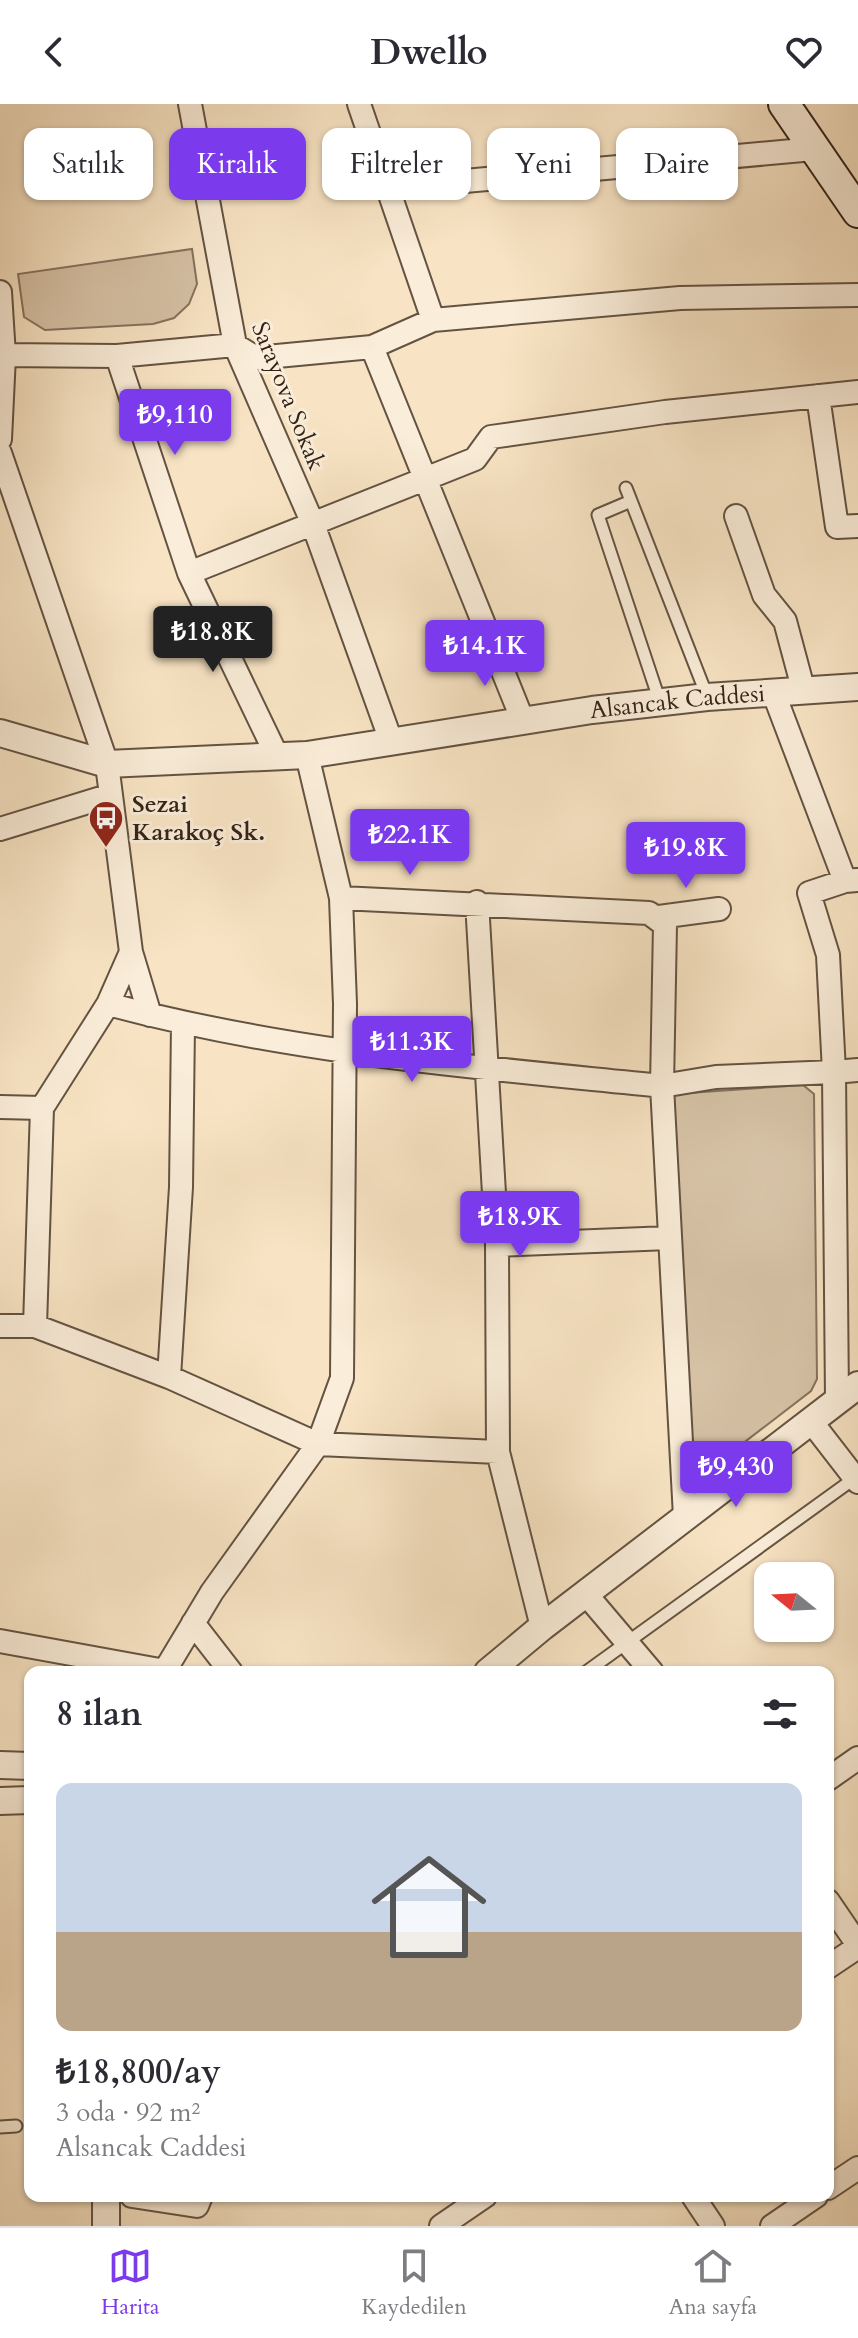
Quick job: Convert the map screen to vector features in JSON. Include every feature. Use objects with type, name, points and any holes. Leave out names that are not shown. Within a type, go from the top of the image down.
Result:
[{"type":"main road","points":[[784,104],[858,212]]},
{"type":"street","name":"Sarayova Sokak","points":[[190,104],[235,345],[313,524],[391,741]]},
{"type":"street","points":[[359,104],[367,128]]},
{"type":"street","points":[[471,180],[814,149]]},
{"type":"street","points":[[392,200],[433,320]]},
{"type":"street","points":[[0,292],[0,439]]},
{"type":"street","points":[[2,355],[117,356],[235,345],[256,358],[372,347],[433,320],[680,298],[858,295]]},
{"type":"street","points":[[372,347],[523,721]]},
{"type":"street","points":[[117,356],[189,573],[277,756]]},
{"type":"street","points":[[189,573],[475,459],[491,437],[665,412],[858,392]]},
{"type":"street","points":[[818,396],[837,527],[858,526]]},
{"type":"street","points":[[0,453],[107,764],[131,952],[150,1015]]},
{"type":"street","points":[[736,516],[764,595],[785,621],[804,692]]},
{"type":"street","name":"Alsancak Caddesi","points":[[0,733],[107,764],[307,755],[660,702],[858,687]]},
{"type":"street","points":[[495,1666],[585,1593],[847,1392],[828,955],[809,893],[851,881],[774,694]]},
{"type":"street","points":[[168,1666],[193,1623],[318,1444],[342,1378],[342,1053],[345,1004],[341,898],[307,755]]},
{"type":"street","points":[[0,829],[111,795]]},
{"type":"street","points":[[341,898],[477,902],[649,913],[659,917],[719,909]]},
{"type":"street","points":[[477,902],[497,1245],[498,1452],[542,1627]]},
{"type":"street","points":[[659,917],[665,925],[662,1086],[685,1517]]},
{"type":"street","points":[[35,1326],[42,1108],[108,1004],[131,952]]},
{"type":"street","points":[[108,1004],[183,1024],[342,1053],[662,1086],[716,1077],[858,1070]]},
{"type":"street","points":[[169,1377],[181,1187],[183,1024]]},
{"type":"street","points":[[0,1107],[42,1108]]},
{"type":"street","points":[[497,1245],[669,1238]]},
{"type":"street","points":[[0,1326],[35,1326],[169,1377],[318,1444],[498,1452]]},
{"type":"street","points":[[810,1420],[856,1480]]},
{"type":"street","points":[[585,1593],[647,1666]]},
{"type":"street","points":[[193,1623],[226,1666]]},
{"type":"street","points":[[0,1641],[133,1666]]},
{"type":"street","points":[[834,1775],[858,1758]]},
{"type":"street","points":[[0,1765],[24,1766]]},
{"type":"street","points":[[0,1801],[24,1800]]},
{"type":"street","points":[[834,1910],[858,1946],[834,1963]]},
{"type":"street","points":[[834,2184],[858,2168]]},
{"type":"street","points":[[106,2202],[106,2226]]},
{"type":"street","points":[[171,2202],[197,2206],[199,2202]]},
{"type":"street","points":[[441,2226],[476,2202]]},
{"type":"street","points":[[697,2202],[713,2226]]},
{"type":"street","points":[[772,2226],[807,2202]]},
{"type":"lane","points":[[626,488],[707,697]]},
{"type":"lane","points":[[631,501],[598,515],[660,702]]},
{"type":"lane","points":[[594,1666],[856,1480]]},
{"type":"lane","points":[[0,2127],[16,2126]]},
{"type":"shaded area","points":[[192,249],[197,284],[189,304],[174,318],[153,324],[45,330],[24,317],[18,274]]},
{"type":"shaded area","points":[[803,1085],[814,1094],[817,1379],[811,1391],[690,1484],[674,1094]]},
{"type":"place","name":"Sezai Karakoç Sk.","points":[[106,849]]}]
